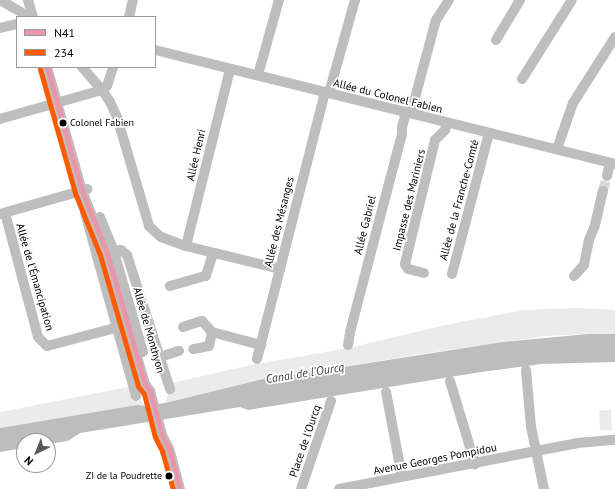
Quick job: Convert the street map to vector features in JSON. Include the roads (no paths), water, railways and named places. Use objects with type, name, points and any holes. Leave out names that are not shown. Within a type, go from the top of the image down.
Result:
[{"type":"street","points":[[0,0],[27,16]]},
{"type":"street","points":[[28,0],[33,16]]},
{"type":"street","points":[[129,16],[133,0]]},
{"type":"street","points":[[258,75],[279,0]]},
{"type":"street","name":"Allée des Mésanges","points":[[257,359],[327,92],[355,0]]},
{"type":"street","name":"Allée Gabriel","points":[[348,345],[350,332],[402,134],[402,127],[409,113],[436,20],[449,0]]},
{"type":"street","points":[[496,40],[520,0]]},
{"type":"street","points":[[522,79],[572,0]]},
{"type":"street","points":[[0,28],[16,24]]},
{"type":"street","points":[[557,149],[573,102],[615,37]]},
{"type":"street","name":"Allée du Colonel Fabien","points":[[156,50],[613,164]]},
{"type":"street","name":"Allée de Monthyon","points":[[47,68],[74,163],[111,252],[145,384],[150,391],[162,432]]},
{"type":"street","points":[[83,68],[102,90],[117,117],[149,226],[161,236],[186,246],[280,269]]},
{"type":"street","points":[[0,119],[102,90],[107,86],[113,68]]},
{"type":"street","name":"Allée Henri","points":[[186,246],[230,68]]},
{"type":"street","name":"Impasse des Mariniers","points":[[424,273],[408,269],[405,264],[436,140],[445,130],[447,123]]},
{"type":"street","name":"Allée de la Franche-Comté","points":[[452,274],[489,133]]},
{"type":"street","points":[[607,176],[613,164]]},
{"type":"street","points":[[85,190],[81,201],[97,256],[115,328],[136,396]]},
{"type":"street","name":"Allée de l'Émancipation","points":[[85,190],[2,214],[38,337],[48,346],[115,328]]},
{"type":"street","points":[[574,276],[584,265],[589,240],[595,225],[603,191]]},
{"type":"street","name":"Allée de Monthyon","points":[[111,252],[121,250],[127,255],[170,389]]},
{"type":"street","points":[[97,256],[111,252]]},
{"type":"street","points":[[170,286],[206,276],[213,253]]},
{"type":"street","points":[[183,327],[202,321],[212,332],[261,345]]},
{"type":"street","points":[[193,349],[209,346],[212,332]]},
{"type":"street","points":[[160,357],[179,351]]},
{"type":"street","points":[[526,370],[531,427],[544,489]]},
{"type":"street","points":[[450,381],[467,442],[475,464]]},
{"type":"street","points":[[386,392],[402,477]]},
{"type":"street","name":"Place de l'Ourcq","points":[[301,489],[331,401]]},
{"type":"street","points":[[162,432],[163,449],[174,489]]},
{"type":"street","points":[[162,432],[169,448],[180,489]]},
{"type":"street","name":"Avenue Georges Pompidou","points":[[339,489],[475,464],[577,443],[615,440]]},
{"type":"water","name":"Canal de l'Ourcq","points":[[588,334],[615,334],[615,362],[541,364],[481,372],[248,410],[240,407],[80,433],[68,441],[56,443],[56,433],[16,433],[16,449],[0,452],[0,428],[137,405],[145,406],[165,403],[263,379],[503,342]]},
{"type":"tunnel","points":[[603,191],[607,176]]},
{"type":"place","name":"Colonel Fabien","points":[[63,123]]},
{"type":"place","name":"ZI de la Poudrette","points":[[169,476]]}]
